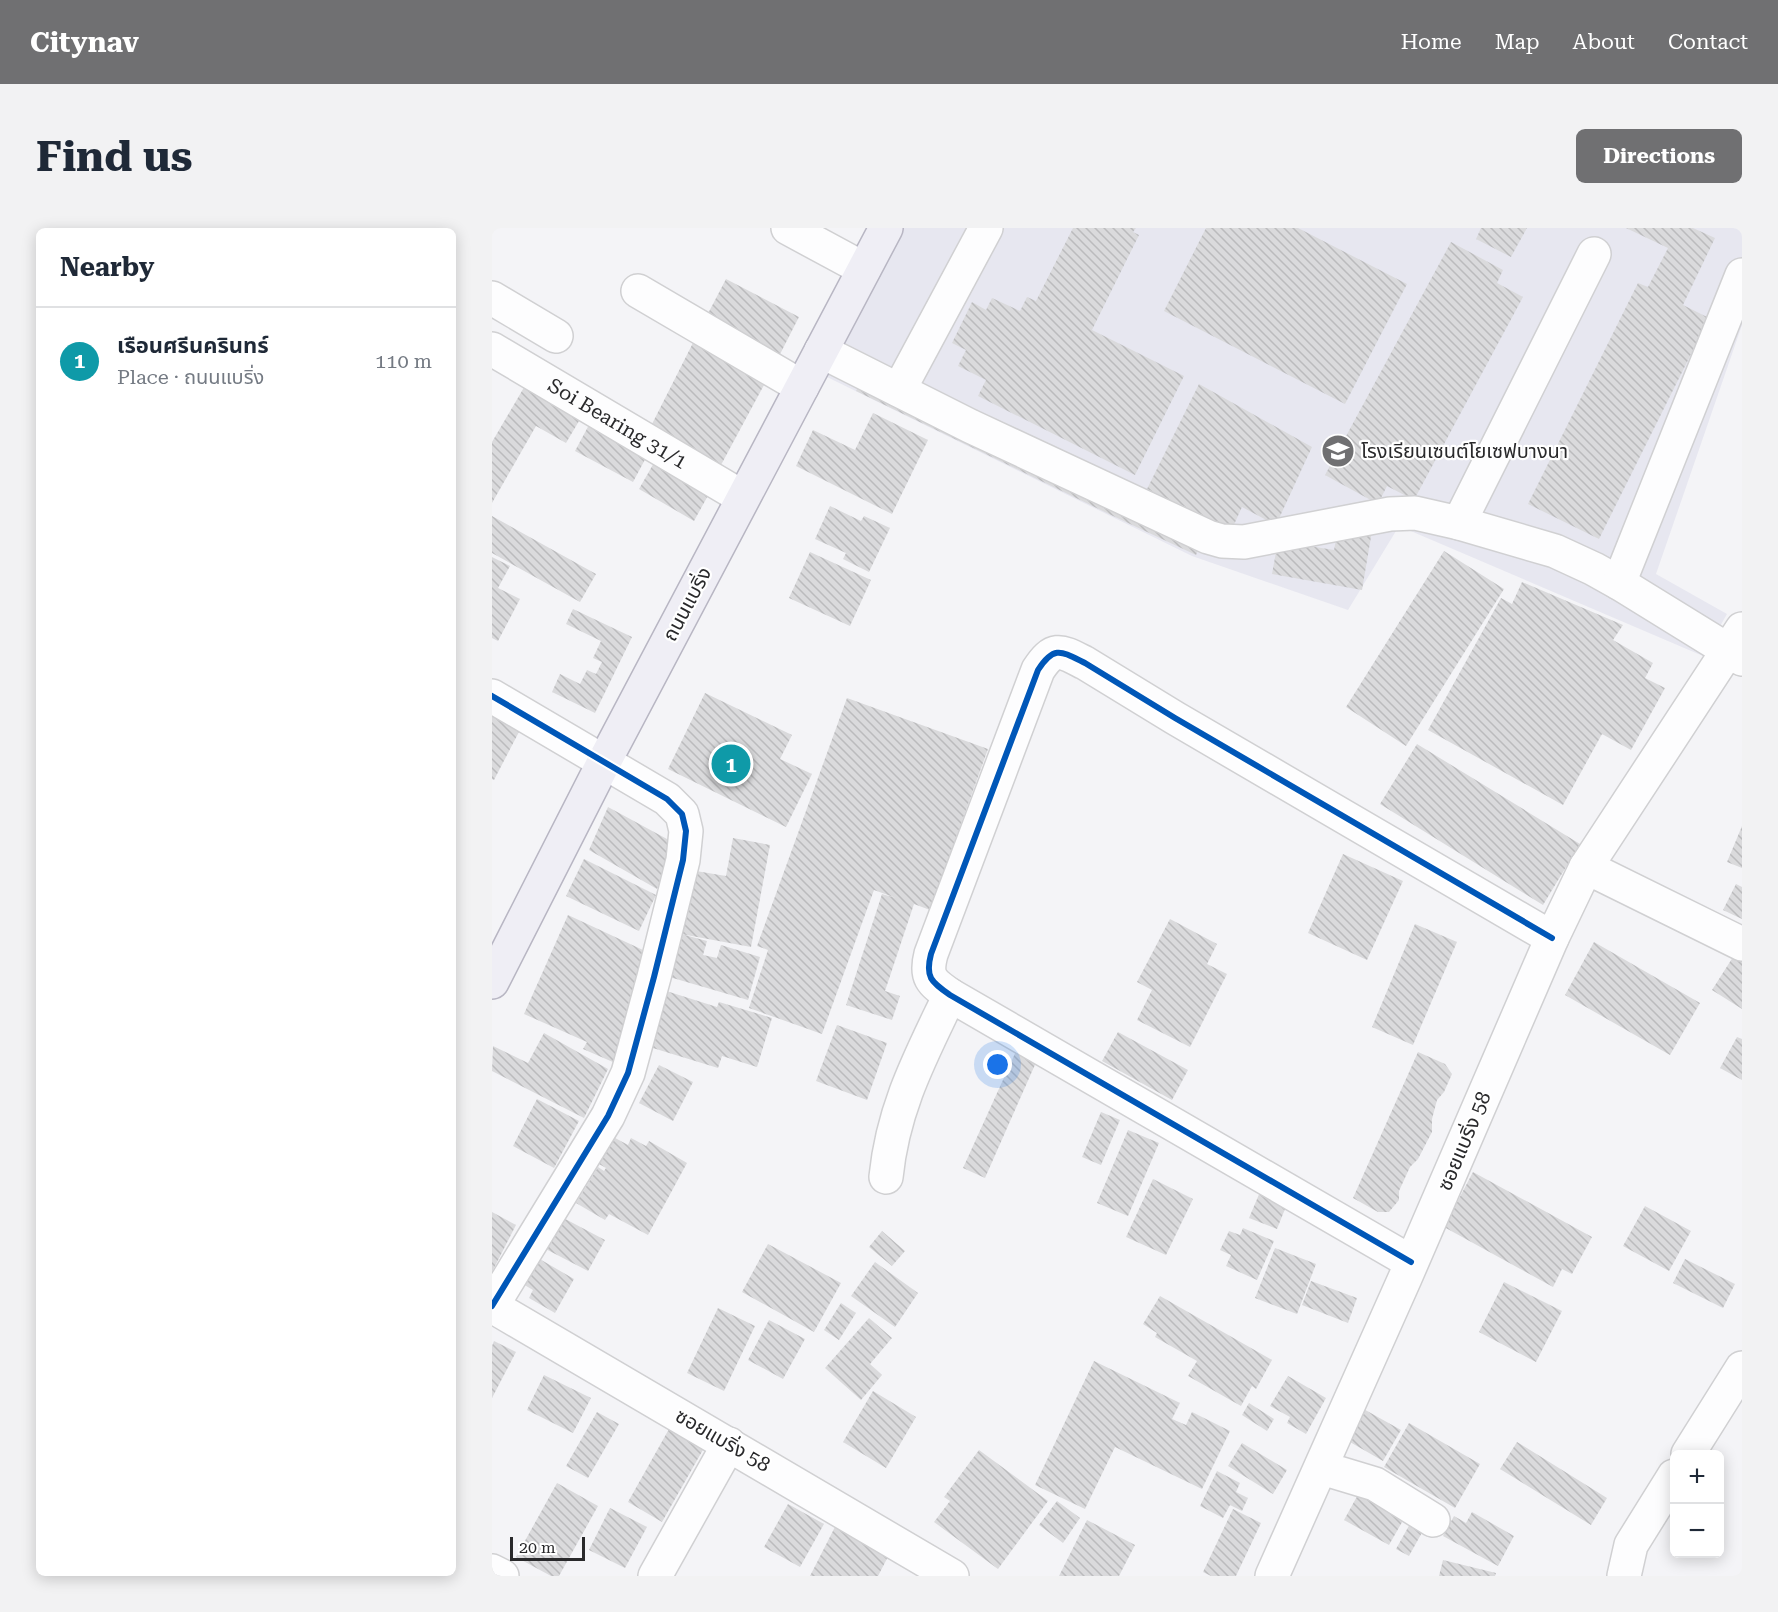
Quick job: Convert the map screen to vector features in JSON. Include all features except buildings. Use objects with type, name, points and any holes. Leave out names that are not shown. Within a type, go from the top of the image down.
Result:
[{"type":"main road","name":"ถนนแบริ่ง","points":[[492,982],[742,497],[886,228]]},
{"type":"street","points":[[788,228],[864,269]]},
{"type":"street","points":[[899,390],[986,228]]},
{"type":"street","points":[[1459,523],[1594,254]]},
{"type":"street","points":[[1620,583],[1742,274]]},
{"type":"street","points":[[638,291],[802,387]]},
{"type":"street","points":[[492,298],[556,336]]},
{"type":"street","name":"Soi Bearing 31/1","points":[[492,348],[742,497]]},
{"type":"street","points":[[821,351],[970,426],[1208,537],[1222,541],[1244,542],[1390,514],[1415,513],[1459,523],[1555,551],[1737,646]]},
{"type":"street","name":"ซอยแบริ่ง 58","points":[[1272,1576],[1322,1468],[1552,938],[1586,867],[1737,646]]},
{"type":"street","points":[[1411,1262],[950,995],[936,986],[930,978],[928,966],[931,954],[1038,670],[1047,656],[1055,652],[1072,656],[1552,938]]},
{"type":"street","points":[[492,696],[667,799],[682,814],[686,831],[682,860],[654,977],[628,1073],[608,1116],[492,1306]]},
{"type":"street","points":[[1586,867],[1742,944]]},
{"type":"street","points":[[886,1177],[889,1148],[901,1102],[950,995]]},
{"type":"street","name":"ซอยแบริ่ง 58","points":[[492,1306],[729,1444],[908,1565],[952,1576]]},
{"type":"street","points":[[1691,1450],[1742,1368]]},
{"type":"street","points":[[655,1576],[729,1444]]},
{"type":"street","points":[[1322,1468],[1375,1484],[1432,1520]]},
{"type":"street","points":[[1624,1576],[1631,1545],[1670,1482]]},
{"type":"street","points":[[492,1570],[502,1576]]},
{"type":"shaded area","name":"โรงเรียนเซนต์โยเซฟบางนา","points":[[902,228],[1742,228],[1742,325],[1656,574],[1727,614],[1703,656],[1399,526],[1348,610],[1192,556],[825,376]]},
{"type":"cycle path","points":[[1411,1262],[950,995],[931,978],[929,974],[931,954],[1038,670],[1049,657],[1058,653],[1064,653],[1085,663],[1552,938]]},
{"type":"cycle path","points":[[492,696],[667,799],[682,814],[686,831],[683,860],[628,1073],[608,1116],[492,1306]]},
{"type":"place","name":"โรงเรียนเซนต์โยเซฟบางนา","points":[[1338,451]]},
{"type":"place","name":"เรือนศรีนครินทร์","points":[[731,764]]}]
